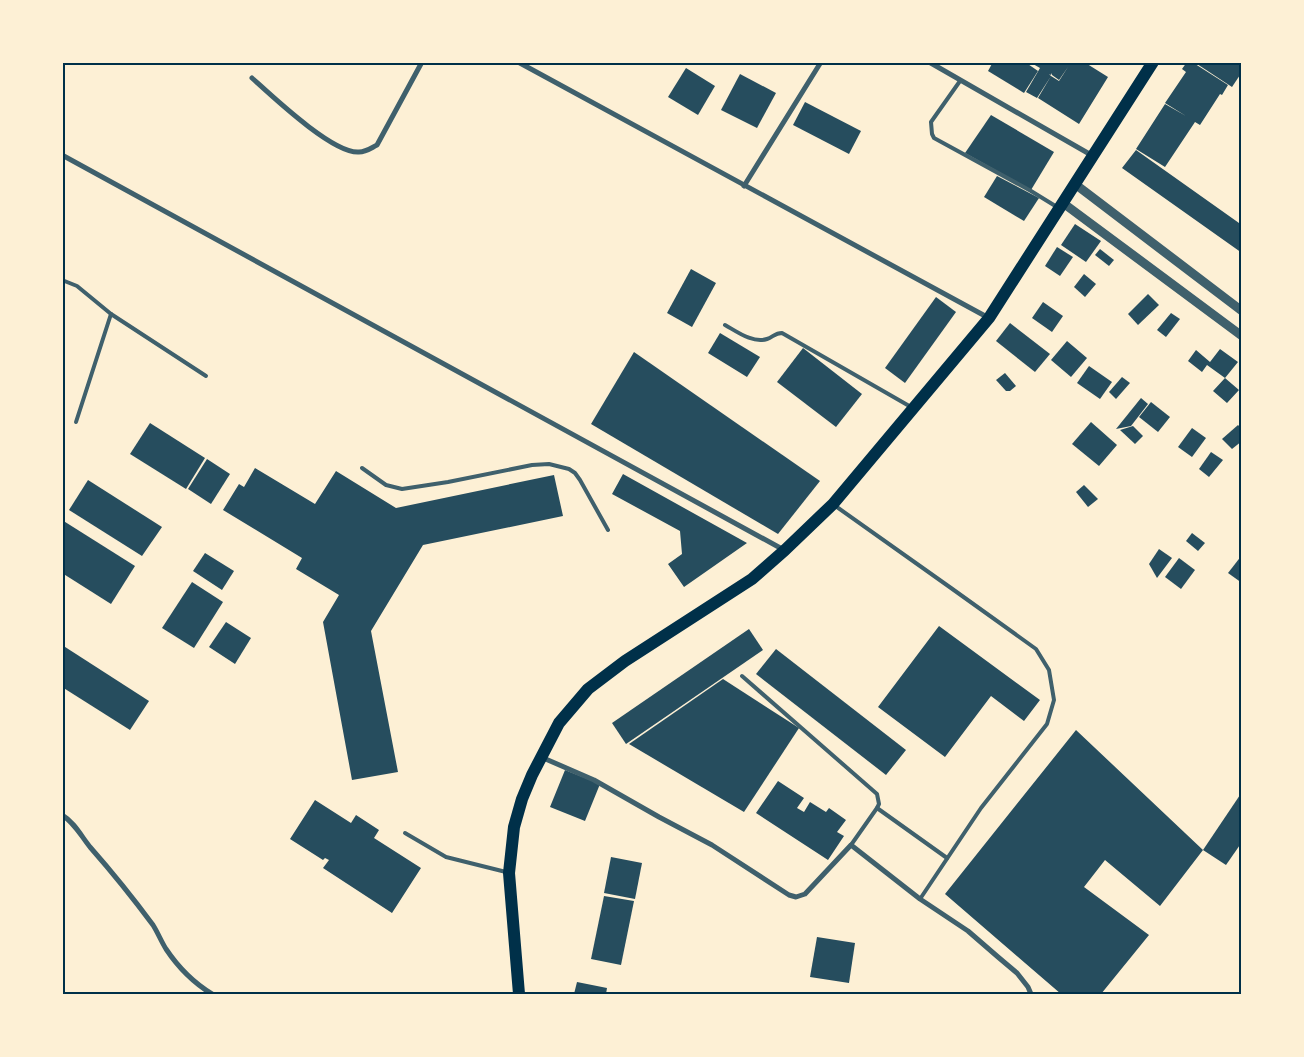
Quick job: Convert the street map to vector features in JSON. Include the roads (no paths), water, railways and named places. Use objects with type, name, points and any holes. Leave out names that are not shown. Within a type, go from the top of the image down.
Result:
[{"type":"main road","points":[[519,994],[509,873],[514,827],[522,799],[532,775],[559,723],[588,689],[625,661],[752,578],[785,550],[833,504],[989,318],[1153,62]]},
{"type":"street","points":[[252,78],[298,119],[334,143],[350,151],[360,152],[369,150],[377,145],[422,62]]},
{"type":"street","points":[[518,62],[989,318]]},
{"type":"street","points":[[744,186],[821,62]]},
{"type":"street","points":[[932,63],[960,81],[1093,156]]},
{"type":"street","points":[[62,155],[785,550]]},
{"type":"street","points":[[1075,184],[1242,311]]},
{"type":"street","points":[[1061,206],[1240,332]]},
{"type":"street","points":[[541,757],[594,780],[712,845],[793,897],[805,894],[852,845],[920,899],[968,932],[1017,973],[1031,994]]},
{"type":"street","points":[[62,815],[69,819],[124,887],[154,927],[176,962],[212,994]]},
{"type":"lane","points":[[960,81],[932,122],[934,138],[1061,206]]},
{"type":"lane","points":[[62,280],[76,286],[110,314],[206,376]]},
{"type":"lane","points":[[76,422],[110,314]]},
{"type":"lane","points":[[724,324],[758,341],[782,333],[913,408]]},
{"type":"lane","points":[[362,468],[386,485],[402,489],[532,465],[549,464],[562,467],[575,473],[608,530]]},
{"type":"lane","points":[[833,504],[1036,649],[1049,670],[1054,700],[1046,724],[981,808],[920,899]]},
{"type":"lane","points":[[742,676],[877,794],[879,804],[852,845]]},
{"type":"lane","points":[[877,808],[947,858]]},
{"type":"lane","points":[[405,833],[446,856],[509,873]]}]
